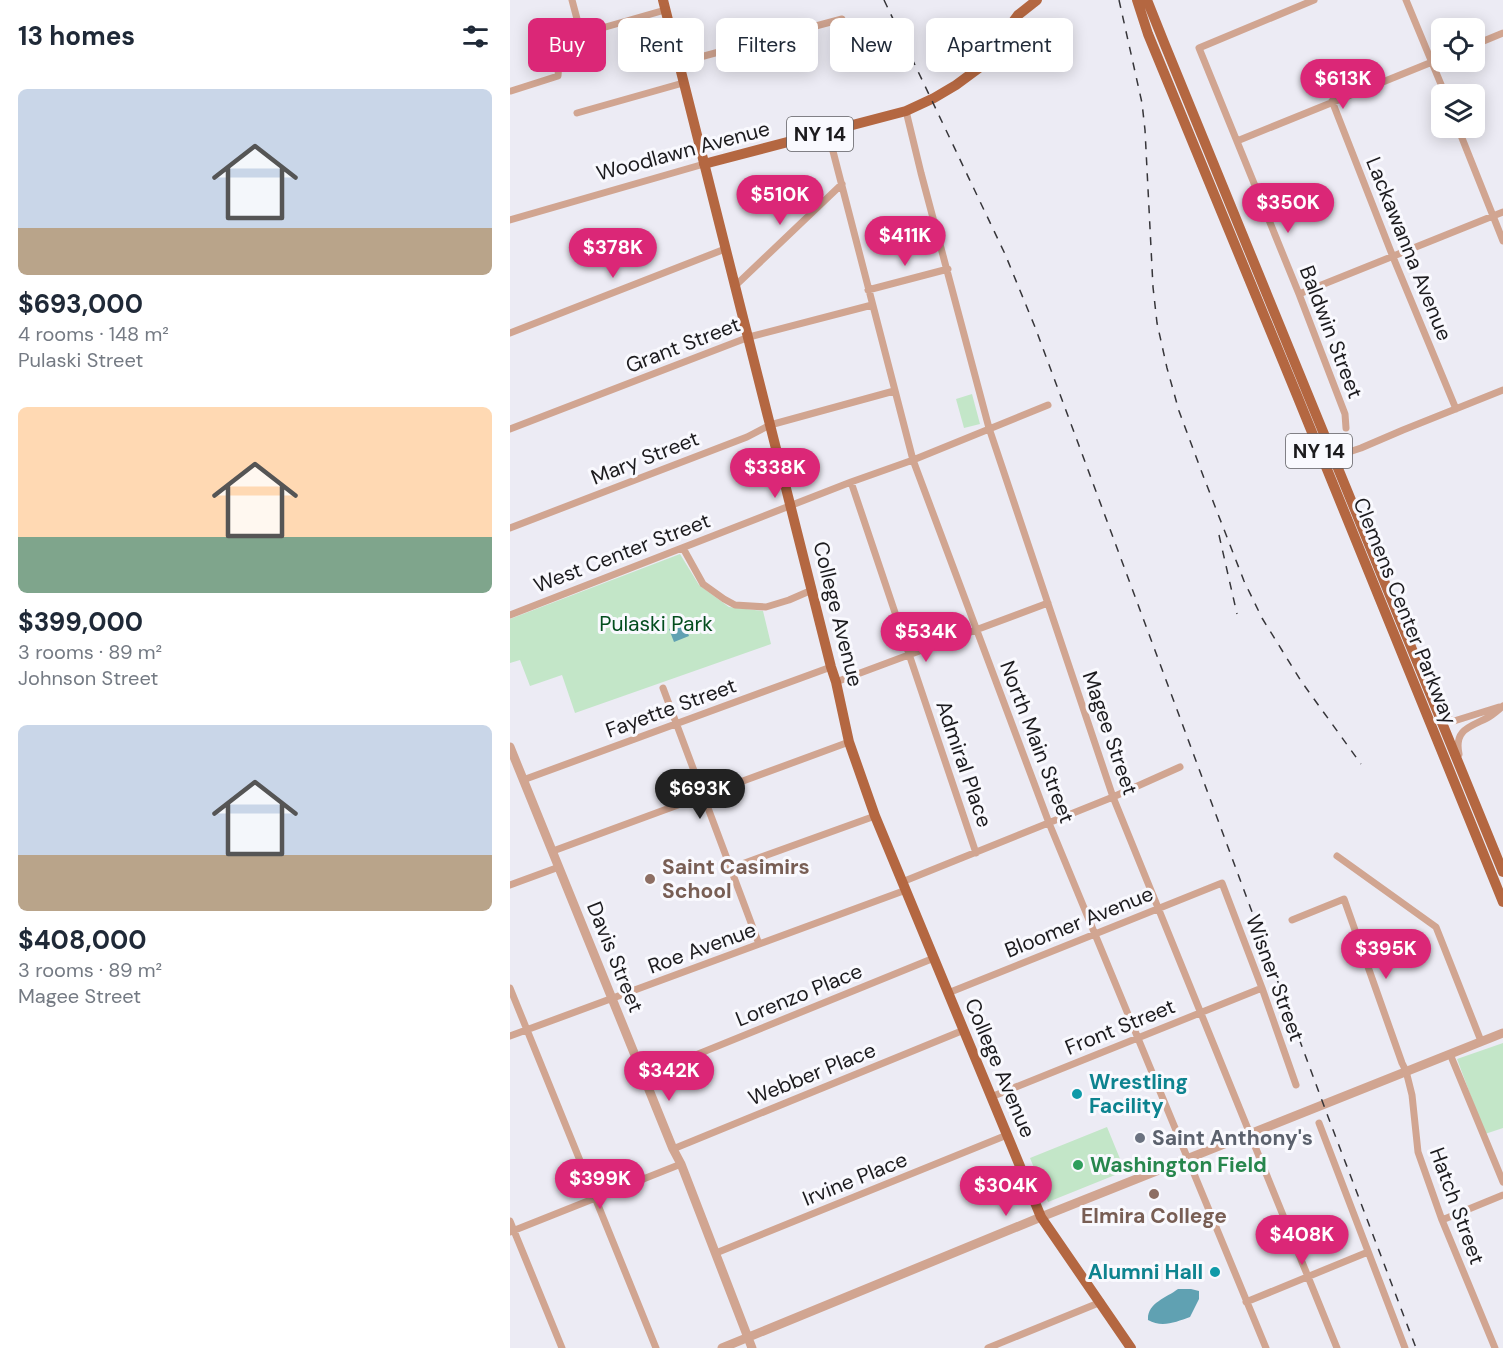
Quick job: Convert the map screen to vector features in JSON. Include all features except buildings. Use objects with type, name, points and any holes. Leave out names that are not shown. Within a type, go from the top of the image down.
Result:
[{"type":"main road","name":"Woodlawn Avenue","points":[[704,164],[906,111],[934,98],[979,68],[1018,15],[1038,0]]},
{"type":"main road","name":"Clemens Center Parkway","points":[[1137,0],[1148,34],[1436,708],[1503,872]]},
{"type":"main road","name":"Clemens Center Parkway","points":[[1147,0],[1266,289],[1328,459],[1503,902]]},
{"type":"main road","name":"College Avenue","points":[[680,72],[836,682],[849,742],[875,816],[1041,1217],[1131,1348]]},
{"type":"street","points":[[572,0],[577,18]]},
{"type":"street","name":"Baldwin Street","points":[[1314,0],[1199,48],[1299,294],[1345,414],[1346,428]]},
{"type":"street","points":[[1237,141],[1431,61],[1406,0]]},
{"type":"street","points":[[606,25],[664,5]]},
{"type":"street","points":[[704,56],[830,22]]},
{"type":"street","points":[[1485,40],[1503,33]]},
{"type":"street","points":[[511,91],[558,76],[558,72]]},
{"type":"street","points":[[577,113],[683,83]]},
{"type":"street","name":"Lackawanna Avenue","points":[[1332,101],[1456,409]]},
{"type":"street","name":"Magee Street","points":[[906,111],[989,428],[1113,797],[1337,1348]]},
{"type":"street","name":"North Main Street","points":[[828,132],[913,460],[1049,823],[1266,1348]]},
{"type":"street","points":[[1462,138],[1503,241]]},
{"type":"street","name":"Woodlawn Avenue","points":[[510,219],[704,164]]},
{"type":"street","points":[[735,286],[842,184]]},
{"type":"street","points":[[1299,294],[1503,212]]},
{"type":"street","points":[[510,333],[725,249]]},
{"type":"street","points":[[868,290],[948,269]]},
{"type":"street","name":"Grant Street","points":[[510,429],[749,337],[872,305]]},
{"type":"street","points":[[1328,459],[1503,390]]},
{"type":"street","name":"Mary Street","points":[[510,528],[747,437],[770,425],[894,391]]},
{"type":"street","name":"West Center Street","points":[[510,615],[913,460],[1048,405]]},
{"type":"street","name":"Admiral Place","points":[[851,482],[976,853]]},
{"type":"street","points":[[683,548],[704,584],[735,605],[766,607],[812,590]]},
{"type":"street","points":[[836,682],[1048,603]]},
{"type":"street","name":"Fayette Street","points":[[523,780],[831,667]]},
{"type":"street","points":[[663,688],[759,944]]},
{"type":"street","points":[[1436,708],[1448,719],[1454,721],[1503,706]]},
{"type":"street","points":[[1462,771],[1457,744],[1458,737],[1503,706]]},
{"type":"street","points":[[553,851],[849,742]]},
{"type":"street","name":"Davis Street","points":[[510,747],[681,1164],[752,1348]]},
{"type":"street","name":"Roe Avenue","points":[[510,1036],[759,944],[904,886],[1180,767]]},
{"type":"street","points":[[731,868],[875,816]]},
{"type":"street","points":[[1337,856],[1436,927],[1481,1041]]},
{"type":"street","points":[[510,885],[559,867]]},
{"type":"street","name":"Bloomer Avenue","points":[[948,993],[1222,883]]},
{"type":"street","name":"Wisner Street","points":[[1222,883],[1296,1085]]},
{"type":"street","name":"Hatch Street","points":[[1292,920],[1344,899],[1406,1071],[1412,1095],[1418,1152],[1442,1220],[1495,1348]]},
{"type":"street","name":"Lorenzo Place","points":[[644,1076],[934,958]]},
{"type":"street","points":[[510,988],[656,1348]]},
{"type":"street","name":"Front Street","points":[[991,1096],[1262,988]]},
{"type":"street","name":"Webber Place","points":[[673,1149],[964,1030]]},
{"type":"street","points":[[722,1348],[1041,1217],[1503,1033]]},
{"type":"street","points":[[1450,1054],[1503,1182]]},
{"type":"street","points":[[1319,1123],[1404,1348]]},
{"type":"street","name":"Irvine Place","points":[[716,1253],[1007,1135]]},
{"type":"street","points":[[512,1232],[681,1164]]},
{"type":"street","points":[[1442,1220],[1503,1195]]},
{"type":"street","points":[[510,1221],[512,1232],[562,1348]]},
{"type":"street","points":[[1246,1302],[1368,1252]]},
{"type":"street","points":[[988,1348],[1101,1302]]},
{"type":"green space","points":[[972,394],[980,424],[964,428],[956,399]]},
{"type":"green space","name":"Pulaski Park","points":[[680,554],[699,585],[729,607],[763,611],[771,644],[575,713],[562,675],[530,686],[520,660],[510,663],[510,619]]},
{"type":"green space","points":[[1503,1043],[1503,1128],[1485,1134],[1457,1059]]},
{"type":"green space","name":"Washington Field","points":[[1107,1127],[1125,1171],[1048,1202],[1030,1158]]},
{"type":"water","points":[[684,623],[689,636],[674,642],[669,629]]},
{"type":"water","points":[[1178,1289],[1199,1291],[1199,1299],[1190,1317],[1164,1324],[1148,1320],[1154,1305]]},
{"type":"railway","points":[[884,0],[1005,254],[1035,327],[1416,1348]]},
{"type":"railway","points":[[1119,0],[1142,103],[1157,323],[1179,411],[1244,581],[1262,618],[1301,681],[1361,764]]},
{"type":"railway","points":[[1219,535],[1237,614]]},
{"type":"place","name":"Saint Casimirs School","points":[[650,879]]},
{"type":"place","name":"Wrestling Facility","points":[[1077,1094]]},
{"type":"place","name":"Saint Anthony's","points":[[1140,1138]]},
{"type":"place","name":"Washington Field","points":[[1078,1165]]},
{"type":"place","name":"Elmira College","points":[[1154,1194]]},
{"type":"place","name":"Alumni Hall","points":[[1215,1272]]}]
